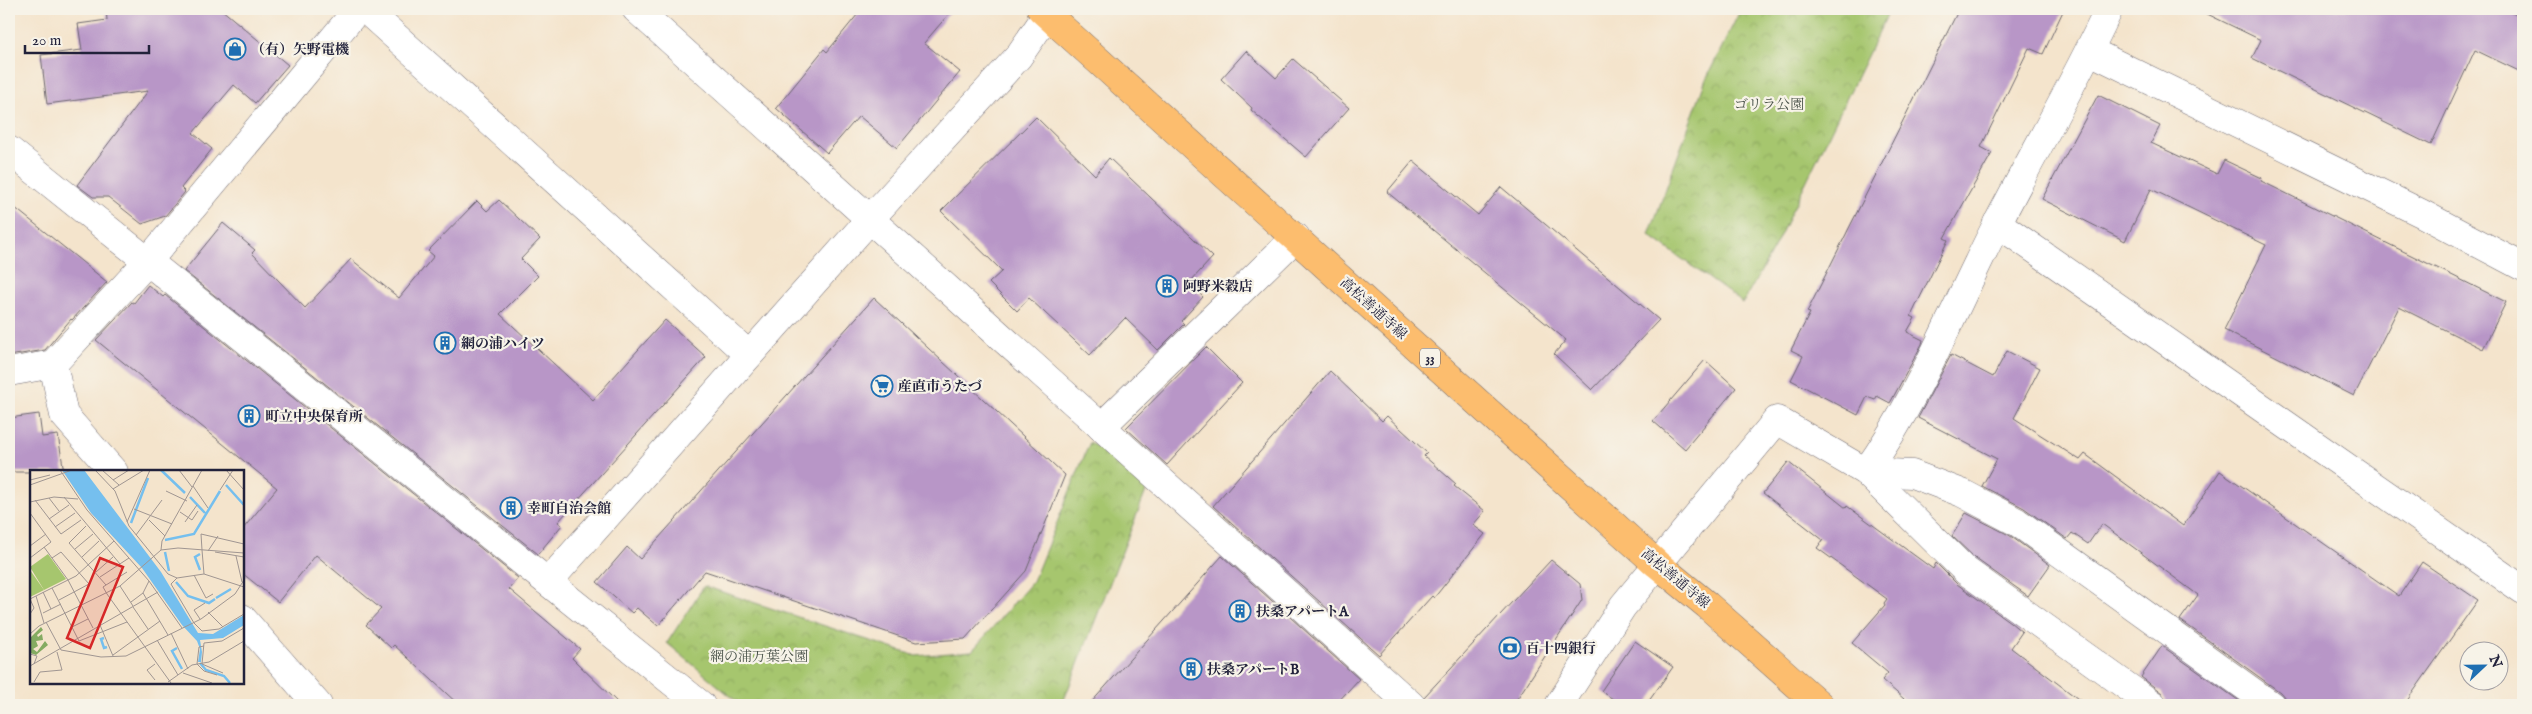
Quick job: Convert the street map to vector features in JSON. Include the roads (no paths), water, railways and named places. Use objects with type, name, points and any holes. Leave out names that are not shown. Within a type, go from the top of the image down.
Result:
[{"type":"main road","name":"高松善通寺線","points":[[1046,11],[1657,564],[1707,605],[1820,705]]},
{"type":"street","points":[[9,372],[53,364],[148,261],[358,9],[749,355]]},
{"type":"street","points":[[636,9],[1411,705]]},
{"type":"street","points":[[1866,472],[1890,439],[1997,223],[2090,52],[2109,9]]},
{"type":"street","points":[[548,582],[870,219],[1018,57],[1046,11]]},
{"type":"street","points":[[2090,52],[2421,213],[2523,267]]},
{"type":"street","points":[[9,150],[701,705]]},
{"type":"street","points":[[1997,223],[2523,590]]},
{"type":"street","points":[[1102,427],[1296,237]]},
{"type":"street","points":[[53,364],[64,415],[112,470]]},
{"type":"street","points":[[1559,705],[1623,606],[1777,420],[1866,472],[1966,571],[2153,705]]},
{"type":"street","points":[[1866,472],[1912,474],[1962,493],[2017,522],[2271,705]]},
{"type":"street","points":[[244,620],[318,705]]},
{"type":"place","name":"（有）矢野電機","points":[[235,49]]},
{"type":"place","name":"阿野米穀店","points":[[1167,286]]},
{"type":"place","name":"網の浦ハイツ","points":[[445,343]]},
{"type":"place","name":"産直市うたづ","points":[[882,386]]},
{"type":"place","name":"町立中央保育所","points":[[249,416]]},
{"type":"place","name":"幸町自治会館","points":[[511,508]]},
{"type":"place","name":"扶桑アパートA","points":[[1240,611]]},
{"type":"place","name":"百十四銀行","points":[[1510,648]]},
{"type":"place","name":"扶桑アパートB","points":[[1191,669]]},
{"type":"park label","name":"ゴリラ公園","points":[[1769,104]]},
{"type":"park label","name":"網の浦万葉公園","points":[[759,656]]}]
